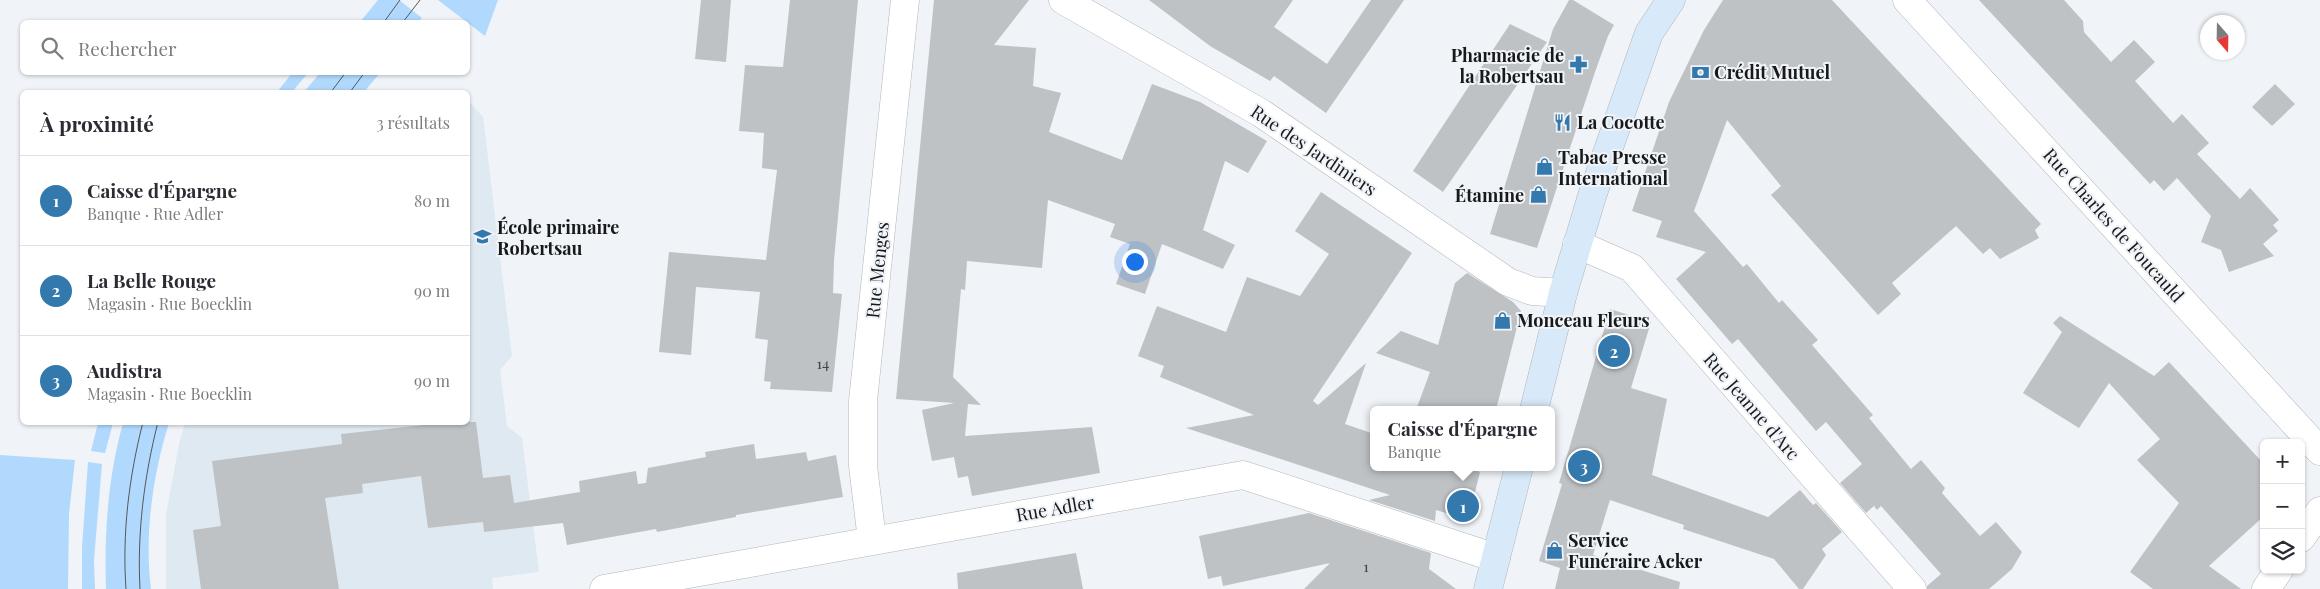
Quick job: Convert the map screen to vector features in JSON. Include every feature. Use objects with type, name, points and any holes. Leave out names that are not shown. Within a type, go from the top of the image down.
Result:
[{"type":"main road","points":[[1535,406],[1577,244],[1592,196],[1649,33],[1672,0]]},
{"type":"main road","points":[[1488,589],[1518,471]]},
{"type":"street","name":"Rue Menges","points":[[872,540],[863,466],[863,401],[905,0]]},
{"type":"street","name":"Rue des Jardiniers","points":[[1063,0],[1261,113],[1508,282],[1532,291],[1564,293]]},
{"type":"street","name":"Rue Charles de Foucauld","points":[[1907,0],[2320,450]]},
{"type":"street","name":"Rue Jeanne d'Arc","points":[[1577,244],[1632,268],[1912,589]]},
{"type":"street","name":"Rue Adler","points":[[604,589],[1243,475],[1496,558]]},
{"type":"street","points":[[2305,532],[2320,511]]},
{"type":"street","points":[[2266,589],[2276,574]]},
{"type":"shaded area","points":[[378,0],[399,0],[422,18],[420,20],[362,20]]},
{"type":"shaded area","points":[[438,0],[498,0],[485,36],[470,25],[470,20],[464,20]]},
{"type":"shaded area","points":[[291,75],[306,75],[294,90],[279,90]]},
{"type":"shaded area","points":[[318,75],[378,75],[366,90],[306,90]]},
{"type":"shaded area","name":"École primaire Robertsau","points":[[470,103],[483,117],[512,356],[500,370],[507,426],[522,438],[539,572],[492,578],[493,589],[166,589],[166,515],[179,444],[184,425],[470,425]]},
{"type":"shaded area","points":[[98,425],[112,425],[105,453],[91,451]]},
{"type":"shaded area","points":[[122,425],[168,425],[158,463],[151,505],[149,568],[151,589],[106,589],[108,505]]},
{"type":"shaded area","points":[[0,455],[75,460],[69,514],[68,589],[0,589]]},
{"type":"shaded area","points":[[88,462],[102,464],[94,560],[95,589],[82,589],[82,547]]},
{"type":"building","points":[[701,0],[731,0],[726,62],[695,59]]},
{"type":"building","points":[[790,0],[858,0],[834,260],[833,293],[842,294],[832,392],[770,389],[771,382],[764,381],[768,340],[755,338],[760,292],[696,287],[691,355],[659,352],[669,252],[766,260],[777,170],[762,168],[764,133],[739,131],[745,65],[783,67]]},
{"type":"building","points":[[934,0],[1029,0],[994,45],[1036,48],[1033,86],[1061,93],[1049,132],[1122,160],[1152,84],[1200,102],[1267,141],[1248,173],[1225,161],[1203,230],[1235,245],[1223,269],[1162,244],[1145,294],[1116,284],[1130,244],[1110,237],[1115,224],[1048,200],[1042,268],[967,261],[965,290],[961,289],[953,377],[981,405],[968,404],[965,436],[1092,427],[1100,473],[972,496],[968,476],[958,478],[954,457],[932,461],[922,410],[954,403],[896,399]]},
{"type":"building","points":[[1149,0],[1293,0],[1274,27],[1327,64],[1371,0],[1404,0],[1326,113],[1274,76],[1270,81],[1210,46]]},
{"type":"building","points":[[1569,0],[1573,0],[1614,25],[1595,72],[1537,248],[1490,234],[1553,29]]},
{"type":"building","points":[[1723,0],[1832,0],[2041,224],[2035,230],[2039,238],[2000,259],[1990,248],[1983,254],[1956,226],[1892,283],[1901,294],[1878,315],[1771,195],[1781,186],[1727,120],[1694,211],[1743,267],[1747,264],[1779,303],[1782,300],[1818,340],[1812,345],[1873,415],[1869,418],[1911,469],[1921,460],[1945,488],[1942,493],[1980,536],[1996,522],[2022,552],[2012,569],[1989,589],[1927,589],[1927,586],[1941,574],[1881,506],[1877,510],[1874,506],[1866,513],[1840,483],[1862,464],[1826,422],[1816,431],[1738,339],[1732,344],[1676,279],[1706,252],[1656,237],[1662,221],[1632,211],[1669,102],[1704,30]]},
{"type":"building","points":[[1979,0],[2064,0],[2083,21],[2084,32],[2111,62],[2134,40],[2155,62],[2135,81],[2173,123],[2182,114],[2209,143],[2197,154],[2240,199],[2250,188],[2279,220],[2273,225],[2278,231],[2263,244],[2274,256],[2229,272],[2221,250],[2201,242],[2211,216],[2177,178],[2164,191],[2154,180],[2150,184]]},
{"type":"building","points":[[1510,24],[1547,42],[1443,192],[1413,171]]},
{"type":"building","points":[[2275,84],[2295,104],[2272,126],[2252,107]]},
{"type":"building","points":[[1321,192],[1412,253],[1313,401],[1318,405],[1366,363],[1345,424],[1370,433],[1370,471],[1480,472],[1468,520],[1436,510],[1435,521],[1369,500],[1390,495],[1186,428],[1254,415],[1160,377],[1164,366],[1138,356],[1157,306],[1226,332],[1247,277],[1300,296],[1329,254],[1295,231]]},
{"type":"building","points":[[1467,273],[1513,302],[1521,311],[1497,406],[1417,406],[1430,372],[1376,353],[1401,331],[1438,345],[1455,283]]},
{"type":"building","points":[[1610,309],[1651,322],[1631,388],[1667,399],[1652,475],[1768,517],[1800,490],[1813,505],[1816,503],[1842,532],[1822,549],[1826,555],[1803,589],[1799,589],[1774,559],[1683,529],[1684,525],[1610,500],[1593,555],[1680,582],[1679,589],[1555,589],[1560,568],[1539,561],[1562,484],[1559,483]]},
{"type":"building","points":[[2060,316],[2154,376],[2169,362],[2260,460],[2260,520],[2209,566],[2241,589],[2153,589],[2130,572],[2179,503],[2137,460],[2160,439],[2109,383],[2079,428],[2023,393],[2062,332],[2053,323]]},
{"type":"building","points":[[470,422],[476,422],[483,478],[510,475],[514,503],[580,492],[579,481],[636,471],[638,484],[646,483],[648,468],[706,457],[705,452],[754,444],[756,459],[806,452],[808,461],[836,455],[843,497],[736,515],[736,517],[657,532],[656,529],[567,545],[563,523],[484,532],[483,522],[428,528],[421,476],[362,484],[363,493],[325,498],[339,589],[201,589],[193,530],[221,526],[212,461],[342,444],[341,434],[424,425],[470,425]]},
{"type":"building","points":[[1309,513],[1431,553],[1429,569],[1456,589],[1304,589],[1330,563],[1223,586],[1221,576],[1208,579],[1199,536]]},
{"type":"building","points":[[1076,553],[1083,589],[958,589],[957,573]]},
{"type":"tram line","points":[[385,20],[400,0]]},
{"type":"tram line","points":[[405,20],[420,0]]},
{"type":"tram line","points":[[332,90],[344,75]]},
{"type":"tram line","points":[[352,90],[363,75]]},
{"type":"tram line","points":[[126,589],[125,547],[130,484],[142,425]]},
{"type":"tram line","points":[[140,589],[139,568],[145,484],[157,425]]},
{"type":"place","name":"Pharmacie de la Robertsau","points":[[1578,65]]},
{"type":"place","name":"Crédit Mutuel","points":[[1700,72]]},
{"type":"place","name":"La Cocotte","points":[[1563,122]]},
{"type":"place","name":"Tabac Presse International","points":[[1544,167]]},
{"type":"place","name":"Étamine","points":[[1538,195]]},
{"type":"place","name":"École primaire Robertsau","points":[[483,237]]},
{"type":"place","name":"Monceau Fleurs","points":[[1503,320]]},
{"type":"place","name":"La Belle Rouge","points":[[1614,351]]},
{"type":"place","name":"Audistra","points":[[1584,466]]},
{"type":"place","name":"Caisse d'Épargne","points":[[1463,506]]},
{"type":"place","name":"Service Funéraire Acker","points":[[1554,550]]}]
